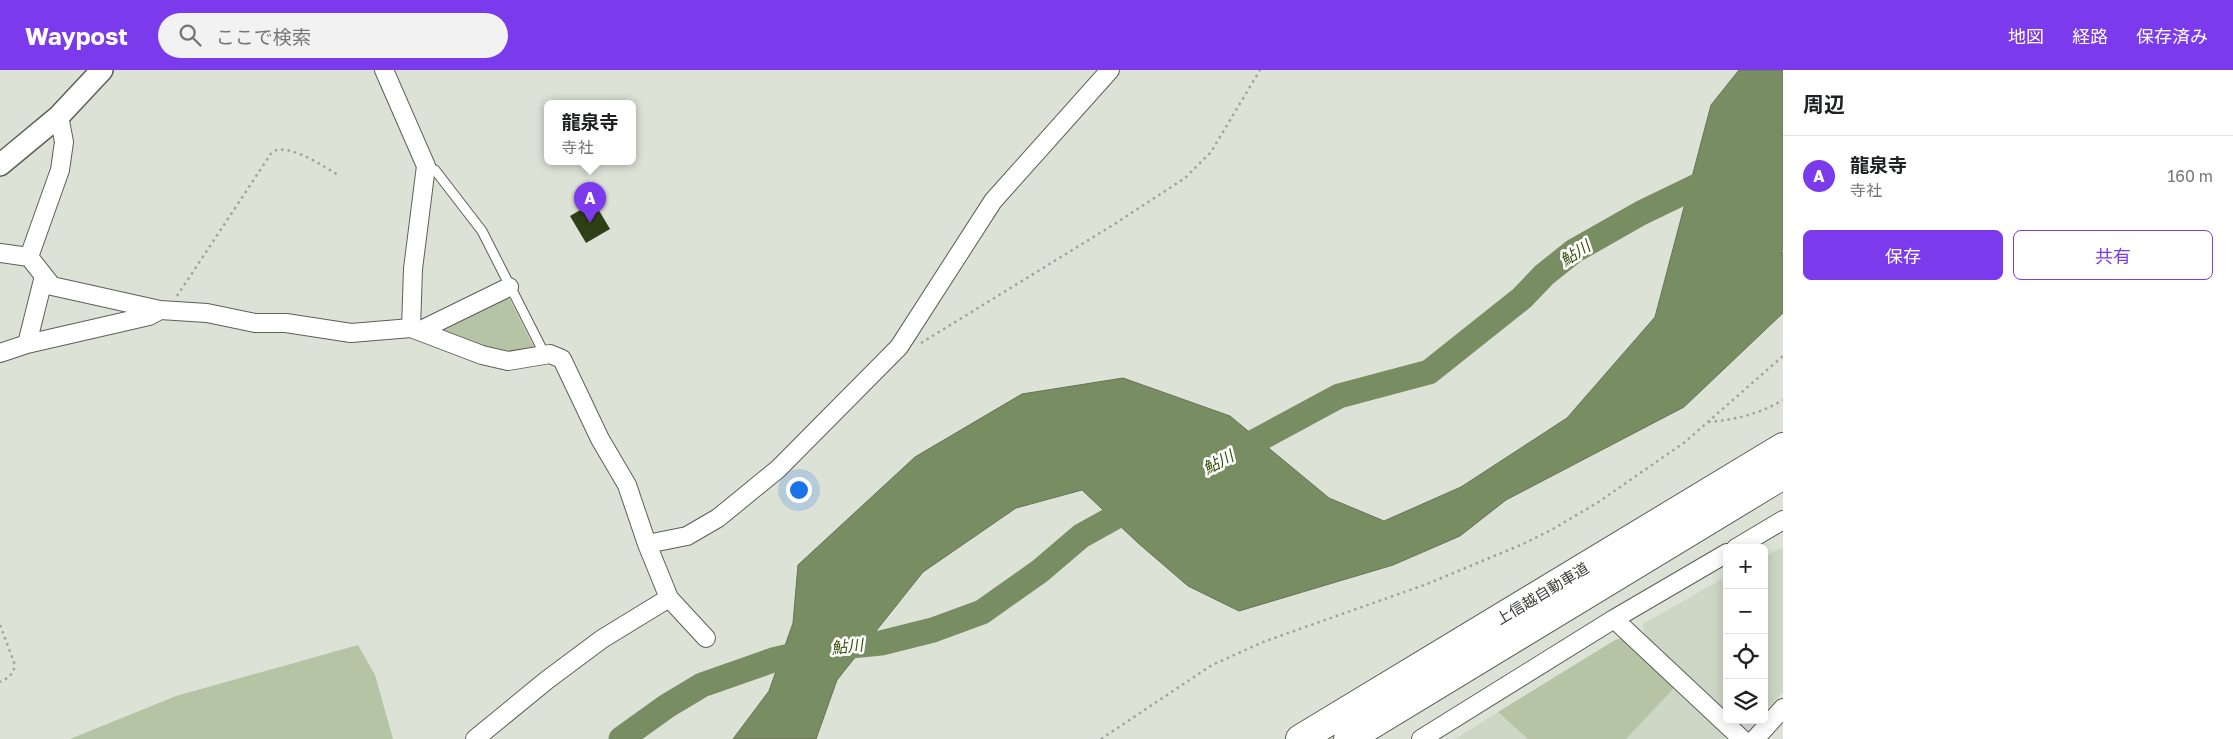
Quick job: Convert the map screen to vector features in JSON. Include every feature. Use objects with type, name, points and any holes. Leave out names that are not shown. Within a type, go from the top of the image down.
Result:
[{"type":"highway","name":"上信越自動車道","points":[[1300,739],[1783,447]]},
{"type":"highway","name":"上信越自動車道","points":[[1348,739],[1783,475]]},
{"type":"street","points":[[0,165],[59,116],[102,70]]},
{"type":"street","points":[[384,70],[426,166],[413,269],[415,330]]},
{"type":"street","points":[[646,544],[687,536],[718,518],[778,469],[899,347],[993,201],[1110,70]]},
{"type":"street","points":[[29,257],[60,170],[64,142],[59,116]]},
{"type":"street","points":[[0,253],[29,257],[52,286],[164,310],[207,313],[255,323],[286,323],[351,332],[415,330],[482,355],[508,361],[550,354],[562,359],[600,439],[626,485],[646,544],[669,598],[706,638]]},
{"type":"street","points":[[28,344],[44,276]]},
{"type":"street","points":[[415,330],[509,287]]},
{"type":"street","points":[[0,354],[28,344],[149,316],[164,310]]},
{"type":"street","points":[[1743,544],[1783,520]]},
{"type":"street","points":[[1421,739],[1614,619],[1723,555]]},
{"type":"street","points":[[475,739],[547,680],[602,639],[669,598]]},
{"type":"street","points":[[1614,619],[1742,739]]},
{"type":"street","points":[[1755,739],[1783,708]]},
{"type":"lane","points":[[426,166],[435,170],[482,230],[544,355]]},
{"type":"path","points":[[899,347],[920,344],[1106,230],[1185,178],[1211,152],[1260,70]]},
{"type":"path","points":[[164,310],[272,152],[279,148],[289,149],[340,176]]},
{"type":"path","points":[[1102,739],[1212,665],[1263,642],[1427,584],[1554,529],[1597,503],[1685,442],[1783,356]]},
{"type":"path","points":[[1706,423],[1736,420],[1783,400]]},
{"type":"path","points":[[0,625],[15,665],[14,672],[0,682]]},
{"type":"shaded area","points":[[508,296],[535,349],[505,355],[435,330]]},
{"type":"shaded area","points":[[1783,548],[1783,692],[1768,708],[1768,589],[1768,555]]},
{"type":"shaded area","points":[[1723,578],[1723,711],[1644,637],[1643,624]]},
{"type":"shaded area","points":[[1622,638],[1675,687],[1626,739],[1528,739],[1498,712],[1615,640]]},
{"type":"shaded area","points":[[358,645],[375,675],[393,739],[70,739],[176,696]]},
{"type":"shaded area","points":[[1675,687],[1725,733],[1724,739],[1626,739]]},
{"type":"shaded area","points":[[1498,712],[1528,739],[1455,739]]},
{"type":"water","points":[[1739,70],[1783,70],[1783,248],[1781,253],[1783,252],[1783,313],[1684,407],[1506,500],[1460,536],[1393,565],[1239,611],[1188,586],[1138,543],[1082,490],[1016,508],[923,572],[837,680],[816,739],[733,739],[769,691],[793,623],[798,565],[915,457],[1022,394],[1123,378],[1230,416],[1329,498],[1384,521],[1461,487],[1567,418],[1655,317],[1711,105]]},
{"type":"building","points":[[594,202],[610,229],[586,243],[570,216]]},
{"type":"waterway","name":"鮎川","points":[[1228,456],[1339,396],[1429,372],[1522,298],[1544,275],[1574,251],[1641,213],[1699,185],[1717,172]]},
{"type":"waterway","name":"鮎川","points":[[621,739],[667,706],[702,685],[773,660],[820,649],[881,643],[933,630],[982,612],[1040,571],[1081,536],[1142,502]]},
{"type":"place","name":"龍泉寺","points":[[590,223]]}]
